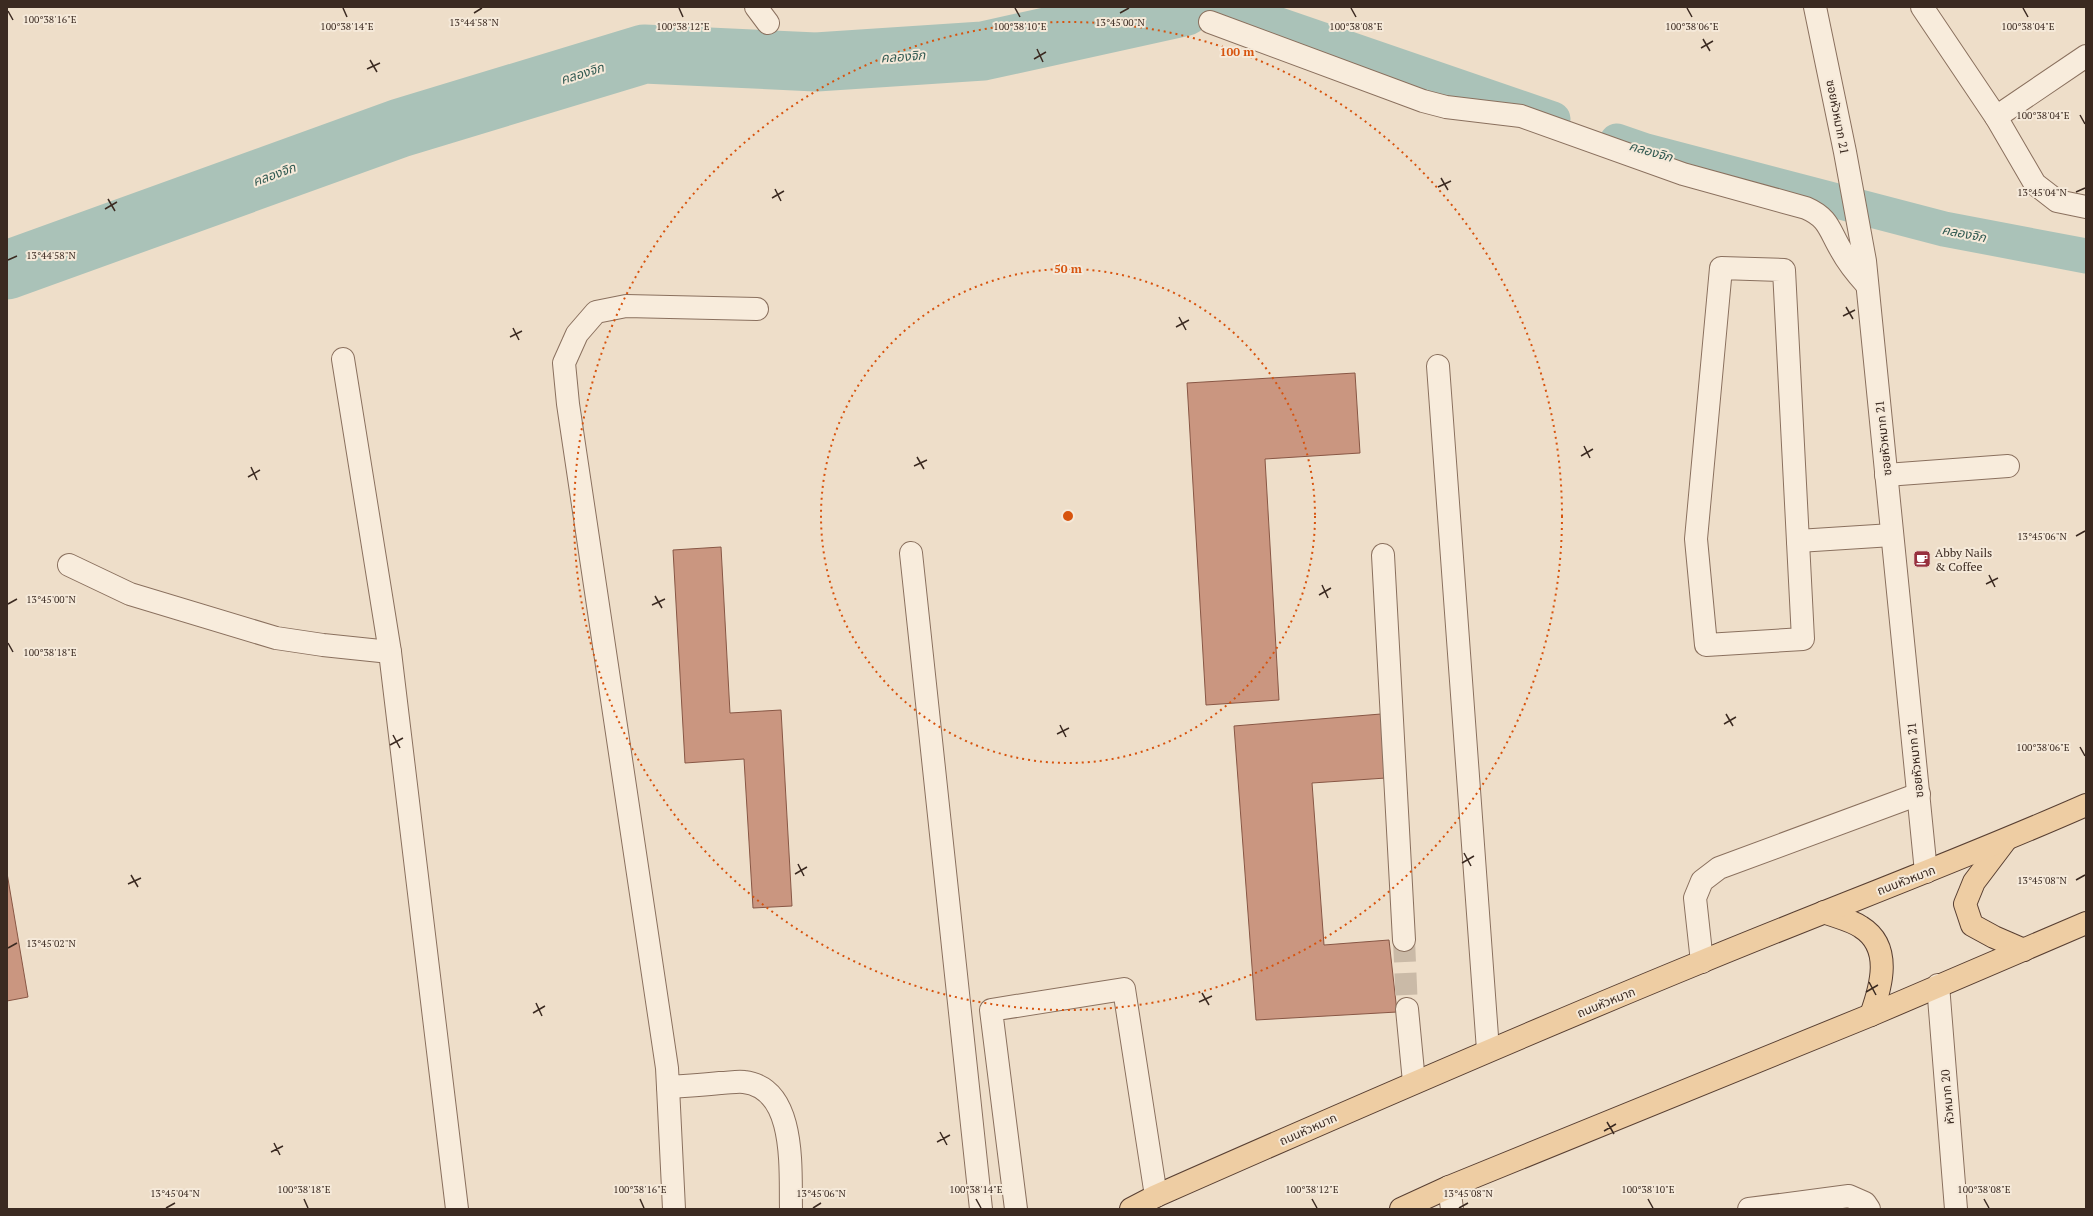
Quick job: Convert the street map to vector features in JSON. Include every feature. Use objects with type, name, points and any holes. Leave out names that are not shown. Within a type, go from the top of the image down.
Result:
[{"type":"main road","name":"ถนนหัวหมาก","points":[[1130,1209],[1156,1196],[1488,1050],[1824,912],[2006,840],[2086,805]]},
{"type":"main road","points":[[2006,840],[1974,882],[1965,904],[1972,924],[1994,937],[2024,950]]},
{"type":"main road","points":[[1824,912],[1862,928],[1875,941],[1884,967],[1880,990],[1871,1015]]},
{"type":"main road","points":[[1400,1209],[1449,1187],[1871,1015],[1938,985],[2086,923]]},
{"type":"street","name":"ซอยหัวหมาก 21","points":[[1815,7],[1845,152],[1864,261],[1926,872]]},
{"type":"street","points":[[1922,7],[1996,117],[2035,184],[2056,201],[2086,207]]},
{"type":"street","points":[[1210,22],[1423,101],[1446,107],[1521,116],[1683,174],[1806,208],[1818,213],[1828,224],[1852,267],[1867,285]]},
{"type":"street","points":[[1996,117],[2086,56]]},
{"type":"street","points":[[1721,268],[1784,270],[1798,541],[1803,639],[1706,645],[1696,539],[1721,268]]},
{"type":"street","points":[[674,1209],[667,1068],[568,404],[564,363],[577,334],[596,312],[626,306],[757,308]]},
{"type":"street","points":[[343,359],[390,652],[456,1209]]},
{"type":"street","points":[[1438,366],[1488,1050]]},
{"type":"street","points":[[1886,474],[2008,466]]},
{"type":"street","points":[[1798,541],[1892,535]]},
{"type":"street","points":[[911,553],[981,1209]]},
{"type":"street","points":[[1383,555],[1404,940]]},
{"type":"street","points":[[69,566],[130,594],[276,638],[323,645],[390,652]]},
{"type":"street","points":[[1702,962],[1695,898],[1702,881],[1719,868],[1919,794]]},
{"type":"street","name":"หัวหมาก 20","points":[[1938,985],[1956,1209]]},
{"type":"street","points":[[1016,1209],[992,1010],[1124,989],[1156,1196]]},
{"type":"street","points":[[1407,1009],[1414,1082]]},
{"type":"street","points":[[668,1087],[744,1082],[760,1085],[780,1106],[786,1129],[790,1152],[791,1209]]},
{"type":"street","points":[[1449,1187],[1452,1209]]},
{"type":"street","points":[[1750,1209],[1849,1196],[1865,1203],[1869,1209]]},
{"type":"building","points":[[1355,373],[1360,453],[1265,459],[1279,700],[1206,705],[1187,383]]},
{"type":"building","points":[[721,547],[730,713],[781,710],[792,906],[753,908],[744,759],[685,763],[673,550]]},
{"type":"building","points":[[1381,714],[1386,778],[1312,783],[1324,945],[1389,940],[1397,1012],[1256,1020],[1234,726]]},
{"type":"building","points":[[7,873],[28,997],[7,1001]]},
{"type":"waterway","name":"คลองจิก","points":[[7,270],[400,128],[644,54],[816,62],[983,51],[1183,7]]},
{"type":"waterway","name":"คลองจิก","points":[[1227,7],[1553,119]]},
{"type":"waterway","name":"คลองจิก","points":[[1617,141],[1646,151],[1944,229],[2086,256]]},
{"type":"tunnel","points":[[1404,940],[1407,1009]]},
{"type":"place","name":"Abby Nails & Coffee","points":[[1922,559]]}]
